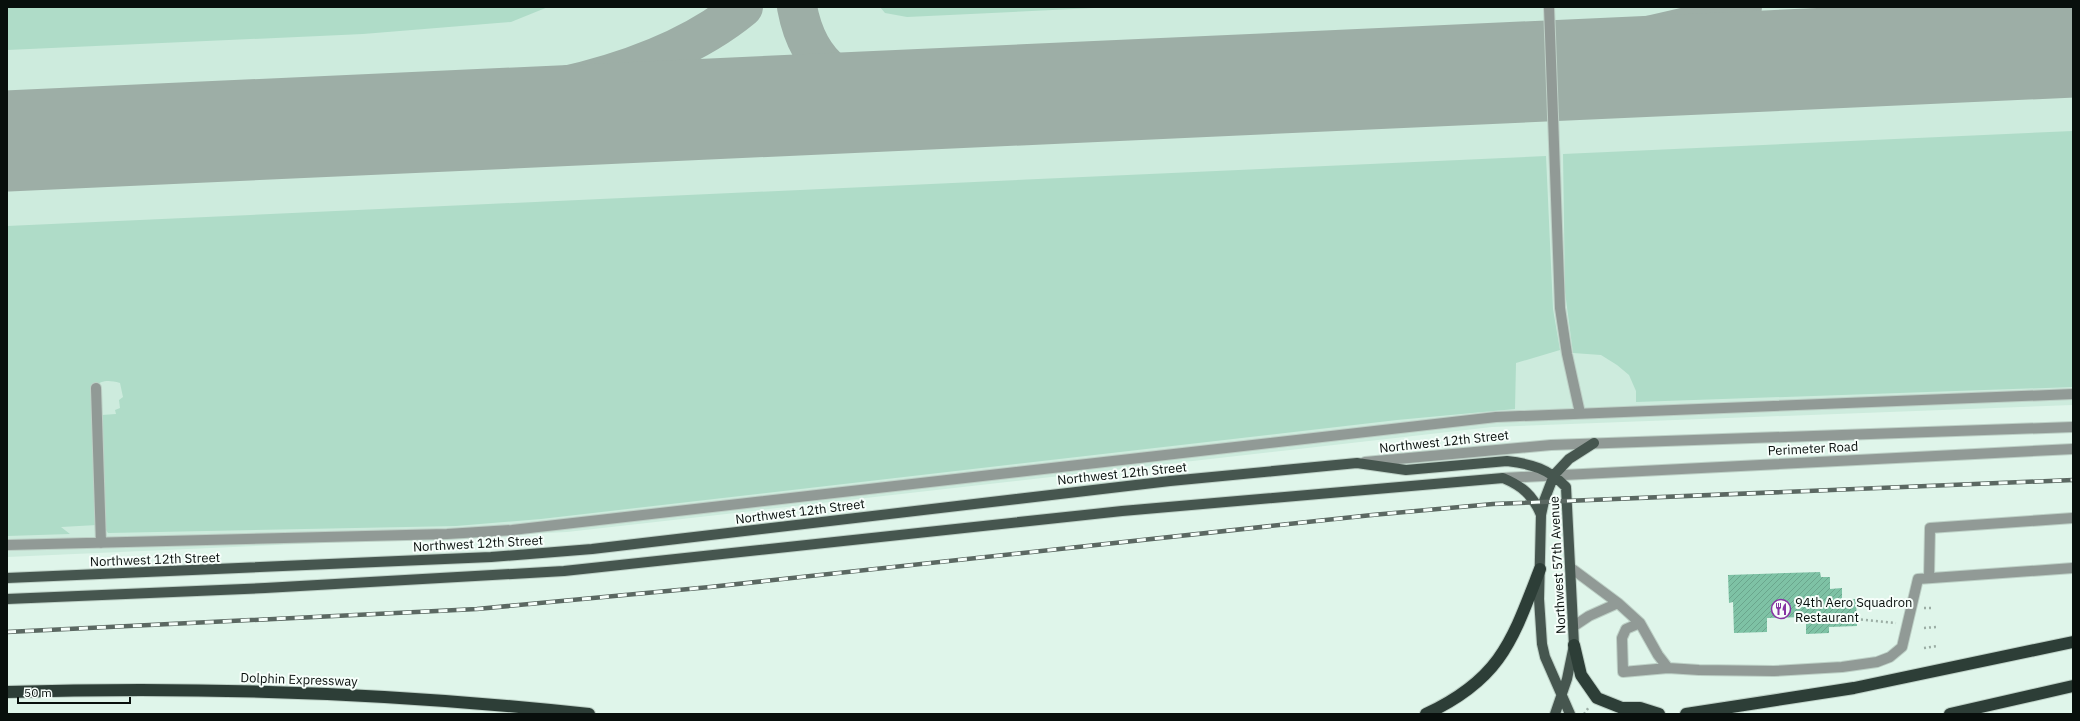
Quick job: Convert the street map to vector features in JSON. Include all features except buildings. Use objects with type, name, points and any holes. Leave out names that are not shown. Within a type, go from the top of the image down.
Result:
[{"type":"highway","points":[[1426,714],[1455,699],[1473,686],[1502,656],[1513,637],[1540,569]]},
{"type":"highway","points":[[1686,714],[1854,688],[2073,642]]},
{"type":"highway","points":[[1574,644],[1581,675],[1597,698],[1622,708],[1640,708],[1659,714]]},
{"type":"highway","points":[[1950,714],[2073,686]]},
{"type":"highway","name":"Dolphin Expressway","points":[[7,692],[143,689],[306,692],[489,704],[589,714]]},
{"type":"main road","points":[[1357,463],[1406,470],[1507,461],[1521,463],[1554,475],[1569,459],[1594,443]]},
{"type":"main road","name":"Northwest 12th Street","points":[[7,578],[491,557],[592,549],[1051,494],[1357,463]]},
{"type":"main road","name":"Northwest 57th Avenue","points":[[1562,693],[1570,666],[1574,644],[1574,626],[1566,488],[1554,475],[1544,501],[1541,515],[1540,627],[1542,644],[1548,664],[1570,714]]},
{"type":"main road","points":[[7,599],[265,588],[564,571],[1122,511],[1503,478],[1520,485],[1532,496],[1541,515]]},
{"type":"main road","points":[[1555,714],[1562,693]]},
{"type":"street","points":[[1549,7],[1559,301],[1567,354],[1580,413]]},
{"type":"street","points":[[96,388],[101,543]]},
{"type":"street","points":[[7,545],[446,534],[512,530],[1414,425],[1496,417],[2073,394]]},
{"type":"street","name":"Perimeter Road","points":[[1594,443],[2073,427]]},
{"type":"street","name":"Northwest 12th Street","points":[[1357,463],[1517,447],[1594,443]]},
{"type":"street","name":"Perimeter Road","points":[[1554,475],[2073,449]]},
{"type":"street","points":[[1503,478],[1554,475]]},
{"type":"street","points":[[1930,578],[1930,528],[2073,518]]},
{"type":"street","points":[[1571,568],[1618,603],[1640,623],[1658,656],[1668,668]]},
{"type":"street","points":[[1640,623],[1626,629],[1622,638],[1623,672],[1668,668],[1774,671],[1842,667],[1884,660],[1898,652],[1902,647],[1918,579],[2073,568]]},
{"type":"street","points":[[1574,626],[1596,612],[1618,603]]},
{"type":"path","points":[[1921,608],[1933,608]]},
{"type":"path","points":[[1856,619],[1896,623]]},
{"type":"path","points":[[1924,628],[1936,627]]},
{"type":"path","points":[[1924,648],[1938,646]]},
{"type":"path","points":[[1584,714],[1589,707]]},
{"type":"shaded area","points":[[7,7],[2073,7],[2073,405],[1492,427],[567,532],[7,557]]},
{"type":"shaded area","points":[[7,7],[548,7],[511,22],[363,34],[7,50]]},
{"type":"shaded area","points":[[880,7],[1115,7],[907,17],[885,13]]},
{"type":"shaded area","points":[[2073,131],[2073,387],[1636,402],[1636,391],[1629,375],[1617,365],[1601,355],[1573,353],[1565,292],[1563,154]]},
{"type":"shaded area","points":[[1546,156],[1553,309],[1560,350],[1516,363],[1515,409],[1397,420],[541,519],[456,526],[108,533],[105,529],[102,415],[116,414],[115,410],[120,408],[119,400],[123,397],[120,383],[106,381],[93,387],[97,525],[61,527],[70,534],[7,536],[7,226]]},
{"type":"taxiway","points":[[196,131],[454,105],[506,98],[558,88],[609,74],[658,57],[703,35],[743,7]]},
{"type":"taxiway","points":[[797,7],[803,29],[811,48],[834,74],[867,90],[886,96],[908,100]]},
{"type":"taxiway","points":[[1268,83],[1587,50],[1696,25],[1742,7]]},
{"type":"taxiway","points":[[1878,7],[1892,20],[1908,31],[1943,45]]},
{"type":"taxiway","points":[[1772,61],[2073,32]]},
{"type":"runway","points":[[7,141],[2073,47]]},
{"type":"railway","points":[[7,632],[477,609],[710,587],[1372,515],[1493,504],[2073,480]]},
{"type":"place","name":"94th Aero Squadron Restaurant","points":[[1781,609]]}]
